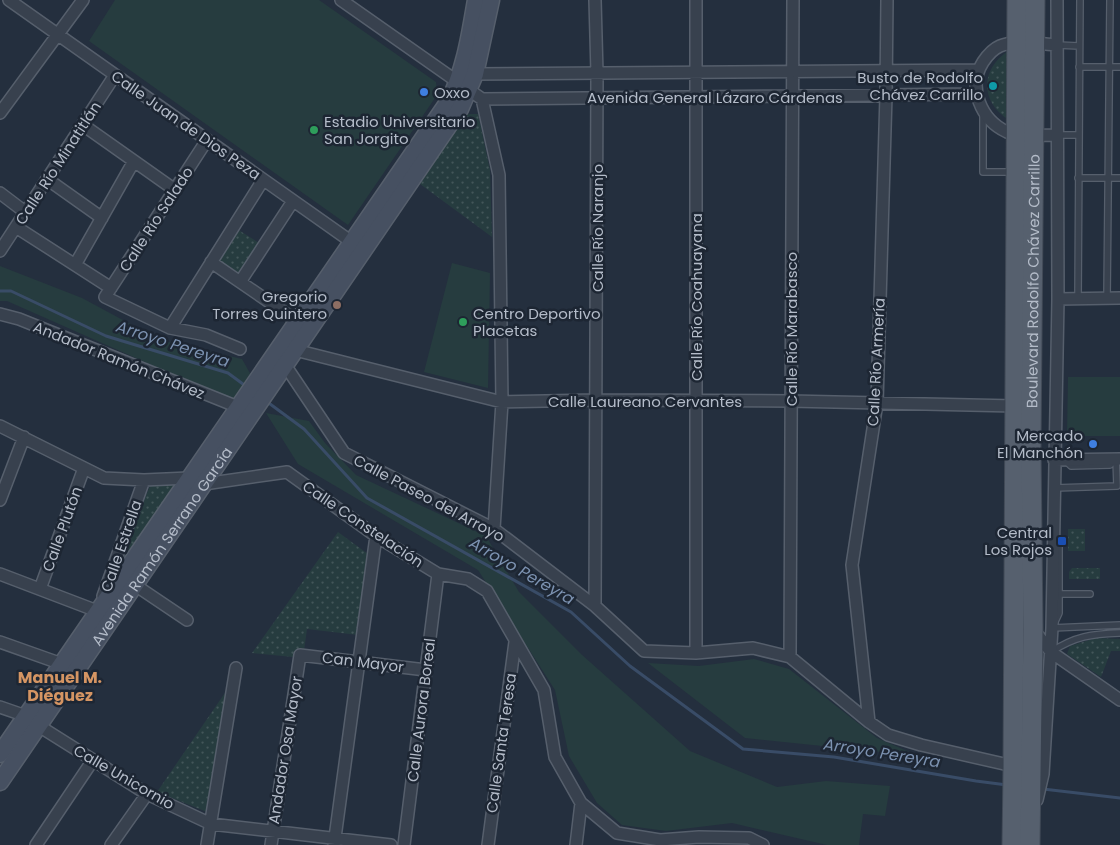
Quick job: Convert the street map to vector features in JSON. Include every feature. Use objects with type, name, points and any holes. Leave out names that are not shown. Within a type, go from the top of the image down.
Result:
[{"type":"main road","name":"Boulevard Rodolfo Chávez Carrillo","points":[[1017,0],[1026,43]]},
{"type":"main road","name":"Boulevard Rodolfo Chávez Carrillo","points":[[1023,629],[1031,447],[1025,135],[1026,43],[1035,0]]},
{"type":"main road","name":"Boulevard Rodolfo Chávez Carrillo","points":[[1025,135],[1016,172],[1015,406],[1023,629],[1026,811]]},
{"type":"main road","points":[[1026,811],[1030,842]]},
{"type":"main road","points":[[1012,845],[1026,811]]},
{"type":"street","name":"Calle Juan de Dios Peza","points":[[9,0],[357,246]]},
{"type":"street","points":[[0,113],[83,0]]},
{"type":"street","points":[[341,0],[470,91]]},
{"type":"street","points":[[476,0],[466,58],[470,91],[499,175],[502,402],[494,529]]},
{"type":"street","points":[[289,346],[357,246],[448,101],[470,91],[491,0]]},
{"type":"street","name":"Calle Río Naranjo","points":[[595,0],[597,73],[595,606]]},
{"type":"street","name":"Calle Río Coahuayana","points":[[696,0],[696,653]]},
{"type":"street","name":"Calle Río Marabasco","points":[[790,658],[793,0]]},
{"type":"street","name":"Calle Río Armería","points":[[869,722],[852,565],[877,403],[887,71],[887,0]]},
{"type":"street","points":[[1025,771],[1051,652],[1056,594],[1054,488],[1060,460],[1057,0]]},
{"type":"street","points":[[1057,45],[1026,43],[998,47],[986,57],[978,70],[976,86],[979,102],[986,116],[998,127],[1025,135],[1057,135]]},
{"type":"street","name":"Avenida General Lázaro Cárdenas","points":[[475,74],[978,70]]},
{"type":"street","name":"Calle Río Minatitlán","points":[[0,250],[115,75]]},
{"type":"street","name":"Avenida General Lázaro Cárdenas","points":[[470,91],[597,98],[977,94]]},
{"type":"street","points":[[83,125],[175,190]]},
{"type":"street","name":"Calle Río Salado","points":[[108,293],[207,140]]},
{"type":"street","points":[[75,265],[134,161]]},
{"type":"street","points":[[47,179],[102,218]]},
{"type":"street","points":[[170,328],[264,180]]},
{"type":"street","points":[[0,194],[25,212]]},
{"type":"street","points":[[240,282],[293,201]]},
{"type":"street","points":[[16,227],[75,265],[108,293],[170,328],[206,334],[240,350]]},
{"type":"street","points":[[289,346],[297,322],[357,246]]},
{"type":"street","points":[[211,262],[297,322]]},
{"type":"street","points":[[1058,298],[1120,298]]},
{"type":"street","name":"Andador Ramón Chávez","points":[[0,314],[28,323],[245,407]]},
{"type":"street","name":"Calle Laureano Cervantes","points":[[289,346],[502,402],[596,400],[790,401],[1015,406]]},
{"type":"street","name":"Avenida Ramón Serrano García","points":[[0,754],[32,721],[197,481],[245,407],[289,346]]},
{"type":"street","name":"Calle Paseo del Arroyo","points":[[279,361],[344,454],[494,529],[595,606],[644,651],[696,653],[753,648],[790,658],[869,722],[888,735],[1025,771]]},
{"type":"street","name":"Calle Constelación","points":[[0,426],[104,478],[197,481],[287,472],[376,536],[438,574],[468,579],[487,591],[544,690],[556,757],[580,803],[617,832],[660,843],[699,837],[749,838],[763,845]]},
{"type":"street","points":[[0,500],[24,438]]},
{"type":"street","points":[[1060,460],[1118,459]]},
{"type":"street","name":"Calle Plutón","points":[[40,589],[84,468]]},
{"type":"street","name":"Calle Estrella","points":[[106,614],[144,480]]},
{"type":"street","points":[[334,842],[376,536]]},
{"type":"street","points":[[0,574],[106,614]]},
{"type":"street","name":"Calle Aurora Boreal","points":[[404,845],[438,574]]},
{"type":"street","points":[[128,581],[187,620]]},
{"type":"street","name":"Avenida Ramón Serrano García","points":[[0,781],[62,664],[106,614]]},
{"type":"street","points":[[1023,629],[1052,628]]},
{"type":"street","points":[[1023,629],[1051,652],[1120,700]]},
{"type":"street","points":[[0,642],[62,664]]},
{"type":"street","name":"Calle Santa Teresa","points":[[488,845],[515,642]]},
{"type":"street","name":"Can Mayor","points":[[300,655],[426,670]]},
{"type":"street","name":"Andador Osa Mayor","points":[[271,845],[300,655]]},
{"type":"street","points":[[207,845],[236,668]]},
{"type":"street","name":"Calle Unicornio","points":[[0,707],[32,721],[147,794],[210,824],[334,842],[391,845]]},
{"type":"street","points":[[36,845],[93,760]]},
{"type":"street","points":[[112,845],[147,794]]},
{"type":"street","points":[[576,845],[580,803]]},
{"type":"lane","points":[[1078,298],[1080,0]]},
{"type":"lane","points":[[1107,298],[1110,0]]},
{"type":"lane","points":[[1057,45],[1079,46]]},
{"type":"lane","points":[[1079,67],[1120,67]]},
{"type":"lane","points":[[984,111],[983,172],[1016,172]]},
{"type":"lane","points":[[1057,135],[1079,136]]},
{"type":"lane","points":[[1078,178],[1120,178]]},
{"type":"lane","points":[[1054,488],[1117,486],[1118,459]]},
{"type":"lane","points":[[1056,594],[1090,594]]},
{"type":"lane","points":[[1052,628],[1120,625]]},
{"type":"lane","points":[[1051,652],[1077,638],[1092,634],[1120,633]]},
{"type":"green space","name":"Estadio Universitario San Jorgito","points":[[115,0],[319,0],[436,82],[437,95],[348,225],[89,41]]},
{"type":"green space","points":[[1008,51],[1009,120],[999,113],[993,104],[987,86],[988,76],[992,67]]},
{"type":"green space","points":[[467,114],[478,114],[490,170],[492,237],[420,184]]},
{"type":"green space","points":[[237,229],[259,243],[238,276],[216,262]]},
{"type":"green space","name":"Centro Deportivo Placetas","points":[[452,263],[490,273],[488,388],[424,372]]},
{"type":"green space","points":[[0,266],[82,298],[160,340],[242,359],[251,375],[233,401],[7,301],[0,301]]},
{"type":"green space","points":[[1068,377],[1120,377],[1120,436],[1067,436]]},
{"type":"green space","points":[[266,413],[309,421],[325,443],[356,475],[486,536],[519,592],[581,654],[690,751],[777,787],[826,781],[890,786],[885,816],[863,814],[859,845],[827,845],[732,823],[666,831],[622,825],[597,803],[569,756],[555,690],[478,570],[298,464]]},
{"type":"green space","points":[[175,484],[116,569],[150,486]]},
{"type":"green space","points":[[1068,529],[1085,529],[1085,551],[1068,551]]},
{"type":"green space","points":[[338,532],[368,554],[358,635],[307,629],[303,658],[252,653]]},
{"type":"green space","points":[[1072,568],[1100,568],[1100,579],[1069,579],[1069,572]]},
{"type":"green space","points":[[1096,638],[1120,639],[1120,651],[1111,651],[1101,677],[1067,654],[1070,646]]},
{"type":"green space","points":[[754,659],[789,669],[877,738],[919,756],[745,738],[648,663],[699,666]]},
{"type":"green space","points":[[229,687],[207,812],[157,792]]},
{"type":"waterway","name":"Arroyo Pereyra","points":[[0,291],[11,291],[106,336],[228,373],[247,387]]},
{"type":"waterway","name":"Arroyo Pereyra","points":[[266,401],[304,429],[367,498],[571,612],[630,666],[743,749],[834,757],[1007,785]]},
{"type":"waterway","name":"Arroyo Pereyra","points":[[1043,789],[1120,798]]},
{"type":"place","name":"Busto de Rodolfo Chávez Carrillo","points":[[993,86]]},
{"type":"place","name":"Oxxo","points":[[424,92]]},
{"type":"place","name":"Estadio Universitario San Jorgito","points":[[314,130]]},
{"type":"place","name":"Gregorio Torres Quintero","points":[[337,305]]},
{"type":"place","name":"Centro Deportivo Placetas","points":[[463,322]]},
{"type":"place","name":"Mercado El Manchón","points":[[1093,444]]},
{"type":"place","name":"Central Los Rojos","points":[[1062,541]]},
{"type":"district","name":"Manuel M. Diéguez","points":[[60,686]]}]
